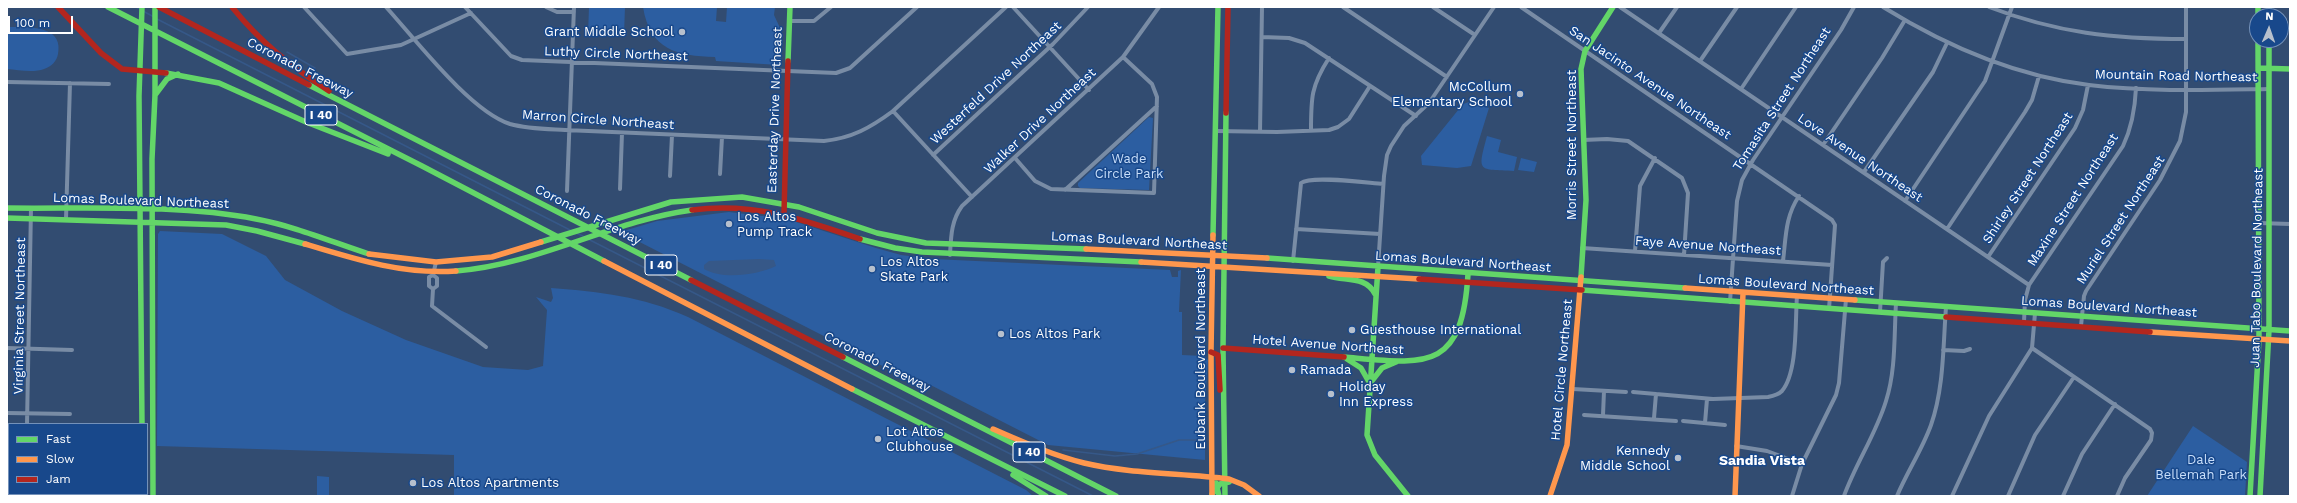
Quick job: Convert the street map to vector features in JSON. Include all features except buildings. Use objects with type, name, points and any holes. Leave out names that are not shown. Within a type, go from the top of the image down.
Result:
[{"type":"main road","points":[[58,7],[114,65],[131,71],[178,74],[219,83],[326,130],[422,166]]},
{"type":"main road","name":"I 40","points":[[108,7],[422,166],[926,428],[1065,496]]},
{"type":"main road","points":[[142,7],[140,72],[142,423]]},
{"type":"main road","points":[[153,496],[150,482],[152,210],[156,7]]},
{"type":"main road","name":"Coronado Freeway","points":[[159,7],[379,121],[1116,496]]},
{"type":"main road","points":[[232,7],[252,33],[287,64],[379,121]]},
{"type":"main road","name":"Easterday Drive Northeast","points":[[784,213],[783,203],[790,7]]},
{"type":"main road","name":"Eubank Boulevard Northeast","points":[[1212,495],[1212,266],[1218,7]]},
{"type":"main road","name":"Eubank Boulevard Northeast","points":[[1225,496],[1223,348],[1228,7]]},
{"type":"main road","name":"Morris Street Northeast","points":[[1579,292],[1586,200],[1580,82],[1585,51],[1613,7]]},
{"type":"main road","name":"Juan Tabo Boulevard Northeast","points":[[2250,496],[2259,339],[2258,48]]},
{"type":"main road","name":"Juan Tabo Boulevard Northeast","points":[[2260,496],[2269,330],[2269,48]]},
{"type":"main road","points":[[1217,63],[1227,63]]},
{"type":"main road","name":"Mountain Road Northeast","points":[[2259,68],[2290,69]]},
{"type":"main road","points":[[155,95],[167,79],[178,74]]},
{"type":"main road","name":"Lomas Boulevard Northeast","points":[[7,208],[152,210],[223,214],[256,219],[288,227],[369,254],[436,262],[492,257],[650,207],[693,199],[742,197],[783,203],[818,212],[877,233],[926,242],[1213,254],[1579,282],[1846,299],[2035,314],[2290,331]]},
{"type":"main road","name":"Lomas Boulevard Northeast","points":[[7,218],[152,221],[226,225],[257,229],[367,264],[433,273],[472,270],[547,249],[633,222],[672,212],[721,207],[784,213],[900,250],[950,254],[1079,259],[1323,273],[2290,341]]},
{"type":"main road","points":[[1079,259],[1088,256],[1113,257],[1115,250]]},
{"type":"main road","points":[[1378,267],[1366,426],[1370,446],[1375,455],[1408,496]]},
{"type":"main road","points":[[1323,273],[1338,278],[1367,282],[1373,289],[1376,300]]},
{"type":"main road","name":"Hotel Avenue Northeast","points":[[1223,348],[1412,362],[1426,358],[1438,352],[1451,342],[1459,330],[1464,317],[1468,274]]},
{"type":"main road","name":"Hotel Circle Northeast","points":[[1550,496],[1568,444],[1579,292]]},
{"type":"main road","points":[[1735,496],[1743,293]]},
{"type":"main road","points":[[1212,352],[1218,355],[1220,389],[1224,404]]},
{"type":"main road","points":[[1343,358],[1361,368],[1370,384]]},
{"type":"main road","points":[[1370,384],[1382,368],[1399,361]]},
{"type":"main road","points":[[943,407],[1047,452],[1078,462],[1133,471],[1231,480],[1248,488],[1259,496]]},
{"type":"main road","points":[[926,428],[1020,479],[1046,496]]},
{"type":"main road","points":[[1225,470],[1231,480]]},
{"type":"main road","points":[[1212,479],[1218,485],[1219,496]]},
{"type":"main road","points":[[1212,495],[1218,485],[1225,480]]},
{"type":"main road","points":[[1225,480],[1248,488]]},
{"type":"street","points":[[304,7],[347,54],[384,49],[415,39],[471,13]]},
{"type":"street","name":"Marron Circle Northeast","points":[[386,7],[462,91],[483,110],[510,124],[534,128],[622,133],[824,141],[860,133],[892,111],[1006,7]]},
{"type":"street","name":"Luthy Circle Northeast","points":[[466,7],[511,56],[516,59],[788,72],[844,72],[917,7]]},
{"type":"street","points":[[546,7],[557,12],[574,12]]},
{"type":"street","points":[[567,191],[574,7]]},
{"type":"street","points":[[789,21],[814,21],[831,7]]},
{"type":"street","points":[[1013,7],[1089,90]]},
{"type":"street","name":"Westerfeld Drive Northeast","points":[[933,155],[1050,46],[1088,7]]},
{"type":"street","name":"Walker Drive Northeast","points":[[950,254],[955,215],[972,197],[1123,57],[1159,7]]},
{"type":"street","points":[[1260,132],[1262,7]]},
{"type":"street","points":[[1343,7],[1447,78]]},
{"type":"street","points":[[1433,7],[1475,35]]},
{"type":"street","points":[[1378,267],[1383,184],[1387,155],[1391,146],[1404,126],[1429,103],[1494,7]]},
{"type":"street","name":"San Jacinto Avenue Northeast","points":[[1521,7],[1828,216],[1835,225],[1829,309]]},
{"type":"street","name":"Love Avenue Northeast","points":[[1620,7],[2029,285]]},
{"type":"street","points":[[1659,34],[1677,7]]},
{"type":"street","points":[[1700,61],[1737,7]]},
{"type":"street","points":[[1741,89],[1796,7]]},
{"type":"street","name":"Tomasita Street Northeast","points":[[1730,302],[1738,195],[1742,180],[1751,163],[1841,30],[1854,7]]},
{"type":"street","name":"Mountain Road Northeast","points":[[1883,7],[1947,43],[1993,62],[2039,76],[2088,85],[2136,88],[2186,90],[2269,89]]},
{"type":"street","points":[[1989,7],[2051,27],[2098,36],[2186,39]]},
{"type":"street","points":[[1905,201],[1979,92],[1993,62],[2012,7]]},
{"type":"street","name":"Muriel Street Northeast","points":[[2081,326],[2086,290],[2173,158],[2184,126],[2186,90],[2186,7]]},
{"type":"street","points":[[1823,145],[1882,58],[1904,20]]},
{"type":"street","points":[[1262,37],[1296,40],[1312,47],[1416,116]]},
{"type":"street","points":[[1864,172],[1933,72],[1947,43]]},
{"type":"street","points":[[1015,158],[1041,185],[1051,189],[1154,193],[1157,97],[1152,84],[1123,57]]},
{"type":"street","points":[[1311,130],[1312,92],[1316,80],[1330,58]]},
{"type":"street","points":[[1947,229],[2025,112],[2032,100],[2039,76]]},
{"type":"street","points":[[7,82],[109,84]]},
{"type":"street","points":[[66,219],[70,83]]},
{"type":"street","name":"Shirley Street Northeast","points":[[1988,257],[2075,128],[2083,110],[2088,85]]},
{"type":"street","points":[[1216,132],[1329,130],[1349,119],[1370,86]]},
{"type":"street","name":"Maxine Street Northeast","points":[[2024,322],[2024,312],[2029,285],[2123,146],[2134,117],[2136,88]]},
{"type":"street","points":[[1065,190],[1156,106]]},
{"type":"street","points":[[892,111],[972,197]]},
{"type":"street","points":[[620,189],[622,133]]},
{"type":"street","points":[[670,176],[672,135]]},
{"type":"street","points":[[720,174],[722,137]]},
{"type":"street","points":[[1583,140],[1607,139],[1628,141],[1676,173],[1687,186],[1688,201],[1684,255]]},
{"type":"street","points":[[1635,251],[1640,186],[1655,158]]},
{"type":"street","points":[[1293,261],[1299,188],[1302,181],[1317,180],[1383,184]]},
{"type":"street","points":[[1783,261],[1786,222],[1791,207],[1799,196]]},
{"type":"street","name":"Virginia Street Northeast","points":[[27,423],[30,349],[31,208]]},
{"type":"street","points":[[2259,223],[2290,224]]},
{"type":"street","points":[[1296,229],[1380,234]]},
{"type":"street","name":"Faye Avenue Northeast","points":[[1582,248],[1832,265]]},
{"type":"street","points":[[1880,312],[1883,262],[1887,258]]},
{"type":"street","points":[[433,289],[429,286],[429,277],[433,273],[436,262]]},
{"type":"street","points":[[433,273],[437,278],[437,286],[433,289],[432,306],[486,347]]},
{"type":"street","points":[[1633,392],[1707,399],[1738,397],[1768,398],[1782,391],[1788,380],[1792,367],[1797,296]]},
{"type":"street","points":[[1792,496],[1802,464],[1836,395],[1839,383],[1846,299]]},
{"type":"street","points":[[1844,496],[1854,469],[1886,401],[1892,374],[1896,303]]},
{"type":"street","points":[[1897,496],[1931,424],[1939,396],[1946,307]]},
{"type":"street","points":[[1952,496],[1989,416],[2032,348],[2035,314]]},
{"type":"street","points":[[7,348],[72,350]]},
{"type":"street","points":[[2032,348],[2147,426],[2152,433],[2151,440],[2125,478],[2117,496]]},
{"type":"street","points":[[1943,350],[1964,351],[1970,349]]},
{"type":"street","points":[[2008,496],[2035,435],[2074,377]]},
{"type":"street","points":[[1573,389],[1626,392]]},
{"type":"street","points":[[1603,415],[1604,391]]},
{"type":"street","points":[[1654,418],[1656,394]]},
{"type":"street","points":[[1705,423],[1707,399]]},
{"type":"street","points":[[2063,496],[2082,454],[2115,404]]},
{"type":"street","points":[[7,413],[70,414]]},
{"type":"street","points":[[1584,415],[1654,418],[1676,421]]},
{"type":"street","points":[[1683,422],[1725,424]]},
{"type":"street","points":[[1736,446],[1767,450],[1802,464]]},
{"type":"green space","points":[[589,7],[625,7],[624,35],[588,34]]},
{"type":"green space","points":[[643,7],[717,7],[716,21],[726,22],[727,7],[775,7],[774,15],[781,30],[781,63],[779,65],[716,61],[715,57],[689,55],[667,48],[652,33]]},
{"type":"green space","points":[[7,27],[42,29],[50,32],[55,37],[58,44],[58,54],[55,61],[49,67],[36,71],[7,69]]},
{"type":"green space","points":[[1469,102],[1489,108],[1471,166],[1457,168],[1422,165],[1421,156],[1463,104]]},
{"type":"green space","name":"Wade Circle Park","points":[[1149,117],[1153,118],[1149,190],[1080,188],[1078,186],[1078,183]]},
{"type":"green space","points":[[1487,136],[1501,140],[1498,152],[1517,157],[1514,171],[1493,170],[1483,167],[1482,157]]},
{"type":"green space","points":[[1521,158],[1537,162],[1534,172],[1518,170]]},
{"type":"green space","name":"Los Altos Park","points":[[729,212],[787,219],[901,255],[933,259],[1170,270],[1172,277],[1178,277],[1178,271],[1181,270],[1179,312],[1182,312],[1182,355],[1204,356],[1208,360],[1205,403],[1205,460],[1048,445],[913,376],[910,380],[620,232],[657,221]]},
{"type":"green space","points":[[160,231],[222,234],[266,256],[285,280],[342,311],[406,340],[483,367],[528,370],[543,366],[547,310],[536,297],[551,302],[553,298],[551,288],[604,293],[654,304],[688,317],[1026,490],[1033,496],[454,496],[454,455],[157,446],[158,234]]},
{"type":"green space","name":"Dale Bellemah Park","points":[[2193,426],[2247,462],[2245,496],[2147,496]]},
{"type":"green space","points":[[317,476],[329,477],[329,496],[317,496]]},
{"type":"shaded area","points":[[759,259],[774,260],[776,266],[759,272],[740,275],[721,274],[704,269],[704,265],[709,261]]},
{"type":"waterway","points":[[136,7],[140,9]]},
{"type":"waterway","points":[[143,11],[154,17]]},
{"type":"waterway","points":[[157,19],[570,230]]},
{"type":"waterway","points":[[287,52],[315,68]]},
{"type":"waterway","points":[[576,233],[583,236]]},
{"type":"waterway","points":[[588,239],[1093,496]]},
{"type":"waterway","points":[[1063,450],[1115,456],[1137,454],[1179,440],[1197,440]]},
{"type":"traffic: fast","points":[[108,7],[422,166],[604,261]]},
{"type":"traffic: fast","points":[[142,7],[139,96],[142,423]]},
{"type":"traffic: fast","points":[[153,496],[152,159],[155,95],[155,7]]},
{"type":"traffic: fast","points":[[788,61],[790,7]]},
{"type":"traffic: fast","points":[[1213,235],[1218,7]]},
{"type":"traffic: fast","points":[[1581,277],[1586,200],[1581,69],[1585,51],[1613,7]]},
{"type":"traffic: fast","points":[[2250,496],[2259,339],[2258,48]]},
{"type":"traffic: fast","points":[[2260,496],[2269,330],[2269,48]]},
{"type":"traffic: fast","points":[[2259,68],[2290,69]]},
{"type":"traffic: fast","points":[[166,73],[219,83],[306,122],[388,154]]},
{"type":"traffic: fast","points":[[155,95],[167,79],[178,74]]},
{"type":"traffic: fast","points":[[309,85],[691,280]]},
{"type":"traffic: fast","points":[[1225,496],[1223,348],[1226,113]]},
{"type":"traffic: fast","points":[[541,242],[671,202],[742,197],[799,207],[877,233],[926,243],[1086,249]]},
{"type":"traffic: fast","points":[[7,208],[132,208],[226,214],[270,222],[369,254]]},
{"type":"traffic: fast","points":[[456,271],[486,267],[516,260],[632,223],[692,210]]},
{"type":"traffic: fast","points":[[7,218],[226,225],[257,231],[305,244]]},
{"type":"traffic: fast","points":[[860,239],[895,248],[922,252],[1141,262]]},
{"type":"traffic: fast","points":[[1267,258],[1685,288]]},
{"type":"traffic: fast","points":[[1378,267],[1367,435],[1375,455],[1408,496]]},
{"type":"traffic: fast","points":[[1344,357],[1397,361],[1418,360],[1434,355],[1448,346],[1458,330],[1464,306],[1468,274]]},
{"type":"traffic: fast","points":[[1329,276],[1361,282],[1371,288],[1375,294]]},
{"type":"traffic: fast","points":[[1582,290],[1946,317]]},
{"type":"traffic: fast","points":[[1855,300],[2290,331]]},
{"type":"traffic: fast","points":[[843,357],[1116,496]]},
{"type":"traffic: fast","points":[[1347,359],[1361,368],[1369,382]]},
{"type":"traffic: fast","points":[[1371,382],[1382,368],[1396,362]]},
{"type":"traffic: fast","points":[[852,389],[1065,496]]},
{"type":"traffic: fast","points":[[1013,475],[1046,496]]},
{"type":"traffic: fast","points":[[1212,494],[1220,484],[1229,482]]},
{"type":"traffic: fast","points":[[1216,483],[1219,496]]},
{"type":"traffic: slow","points":[[1212,495],[1211,352],[1213,235]]},
{"type":"traffic: slow","points":[[369,254],[436,262],[492,257],[541,242]]},
{"type":"traffic: slow","points":[[305,244],[379,265],[417,271],[456,271]]},
{"type":"traffic: slow","points":[[1086,249],[1267,258]]},
{"type":"traffic: slow","points":[[604,261],[852,389]]},
{"type":"traffic: slow","points":[[1141,262],[1419,279]]},
{"type":"traffic: slow","points":[[1550,496],[1567,445],[1581,277]]},
{"type":"traffic: slow","points":[[1685,288],[1855,300]]},
{"type":"traffic: slow","points":[[1735,496],[1743,293]]},
{"type":"traffic: slow","points":[[2150,332],[2290,341]]},
{"type":"traffic: slow","points":[[993,429],[1072,460],[1102,467],[1229,479],[1244,485],[1259,496]]},
{"type":"traffic: jam","points":[[58,7],[101,53],[122,69],[166,73]]},
{"type":"traffic: jam","points":[[159,7],[309,85]]},
{"type":"traffic: jam","points":[[232,7],[265,43],[302,73],[329,91]]},
{"type":"traffic: jam","points":[[1226,113],[1228,7]]},
{"type":"traffic: jam","points":[[784,213],[788,61]]},
{"type":"traffic: jam","points":[[692,210],[715,208],[757,210],[798,219],[860,239]]},
{"type":"traffic: jam","points":[[1419,279],[1582,290]]},
{"type":"traffic: jam","points":[[691,280],[843,357]]},
{"type":"traffic: jam","points":[[1946,317],[2150,332]]},
{"type":"traffic: jam","points":[[1223,348],[1344,357]]},
{"type":"traffic: jam","points":[[1211,352],[1218,355],[1220,390]]},
{"type":"place","name":"Grant Middle School","points":[[682,32]]},
{"type":"place","name":"McCollum Elementary School","points":[[1520,94]]},
{"type":"place","name":"Los Altos Pump Track","points":[[729,224]]},
{"type":"place","name":"Los Altos Skate Park","points":[[872,269]]},
{"type":"place","name":"Guesthouse International","points":[[1352,330]]},
{"type":"place","name":"Los Altos Park","points":[[1001,334]]},
{"type":"place","name":"Ramada","points":[[1292,370]]},
{"type":"place","name":"Holiday Inn Express","points":[[1331,394]]},
{"type":"place","name":"Lot Altos Clubhouse","points":[[878,439]]},
{"type":"place","name":"Kennedy Middle School","points":[[1678,458]]},
{"type":"place","name":"Los Altos Apartments","points":[[413,483]]},
{"type":"district","name":"Sandia Vista","points":[[1762,461]]}]
